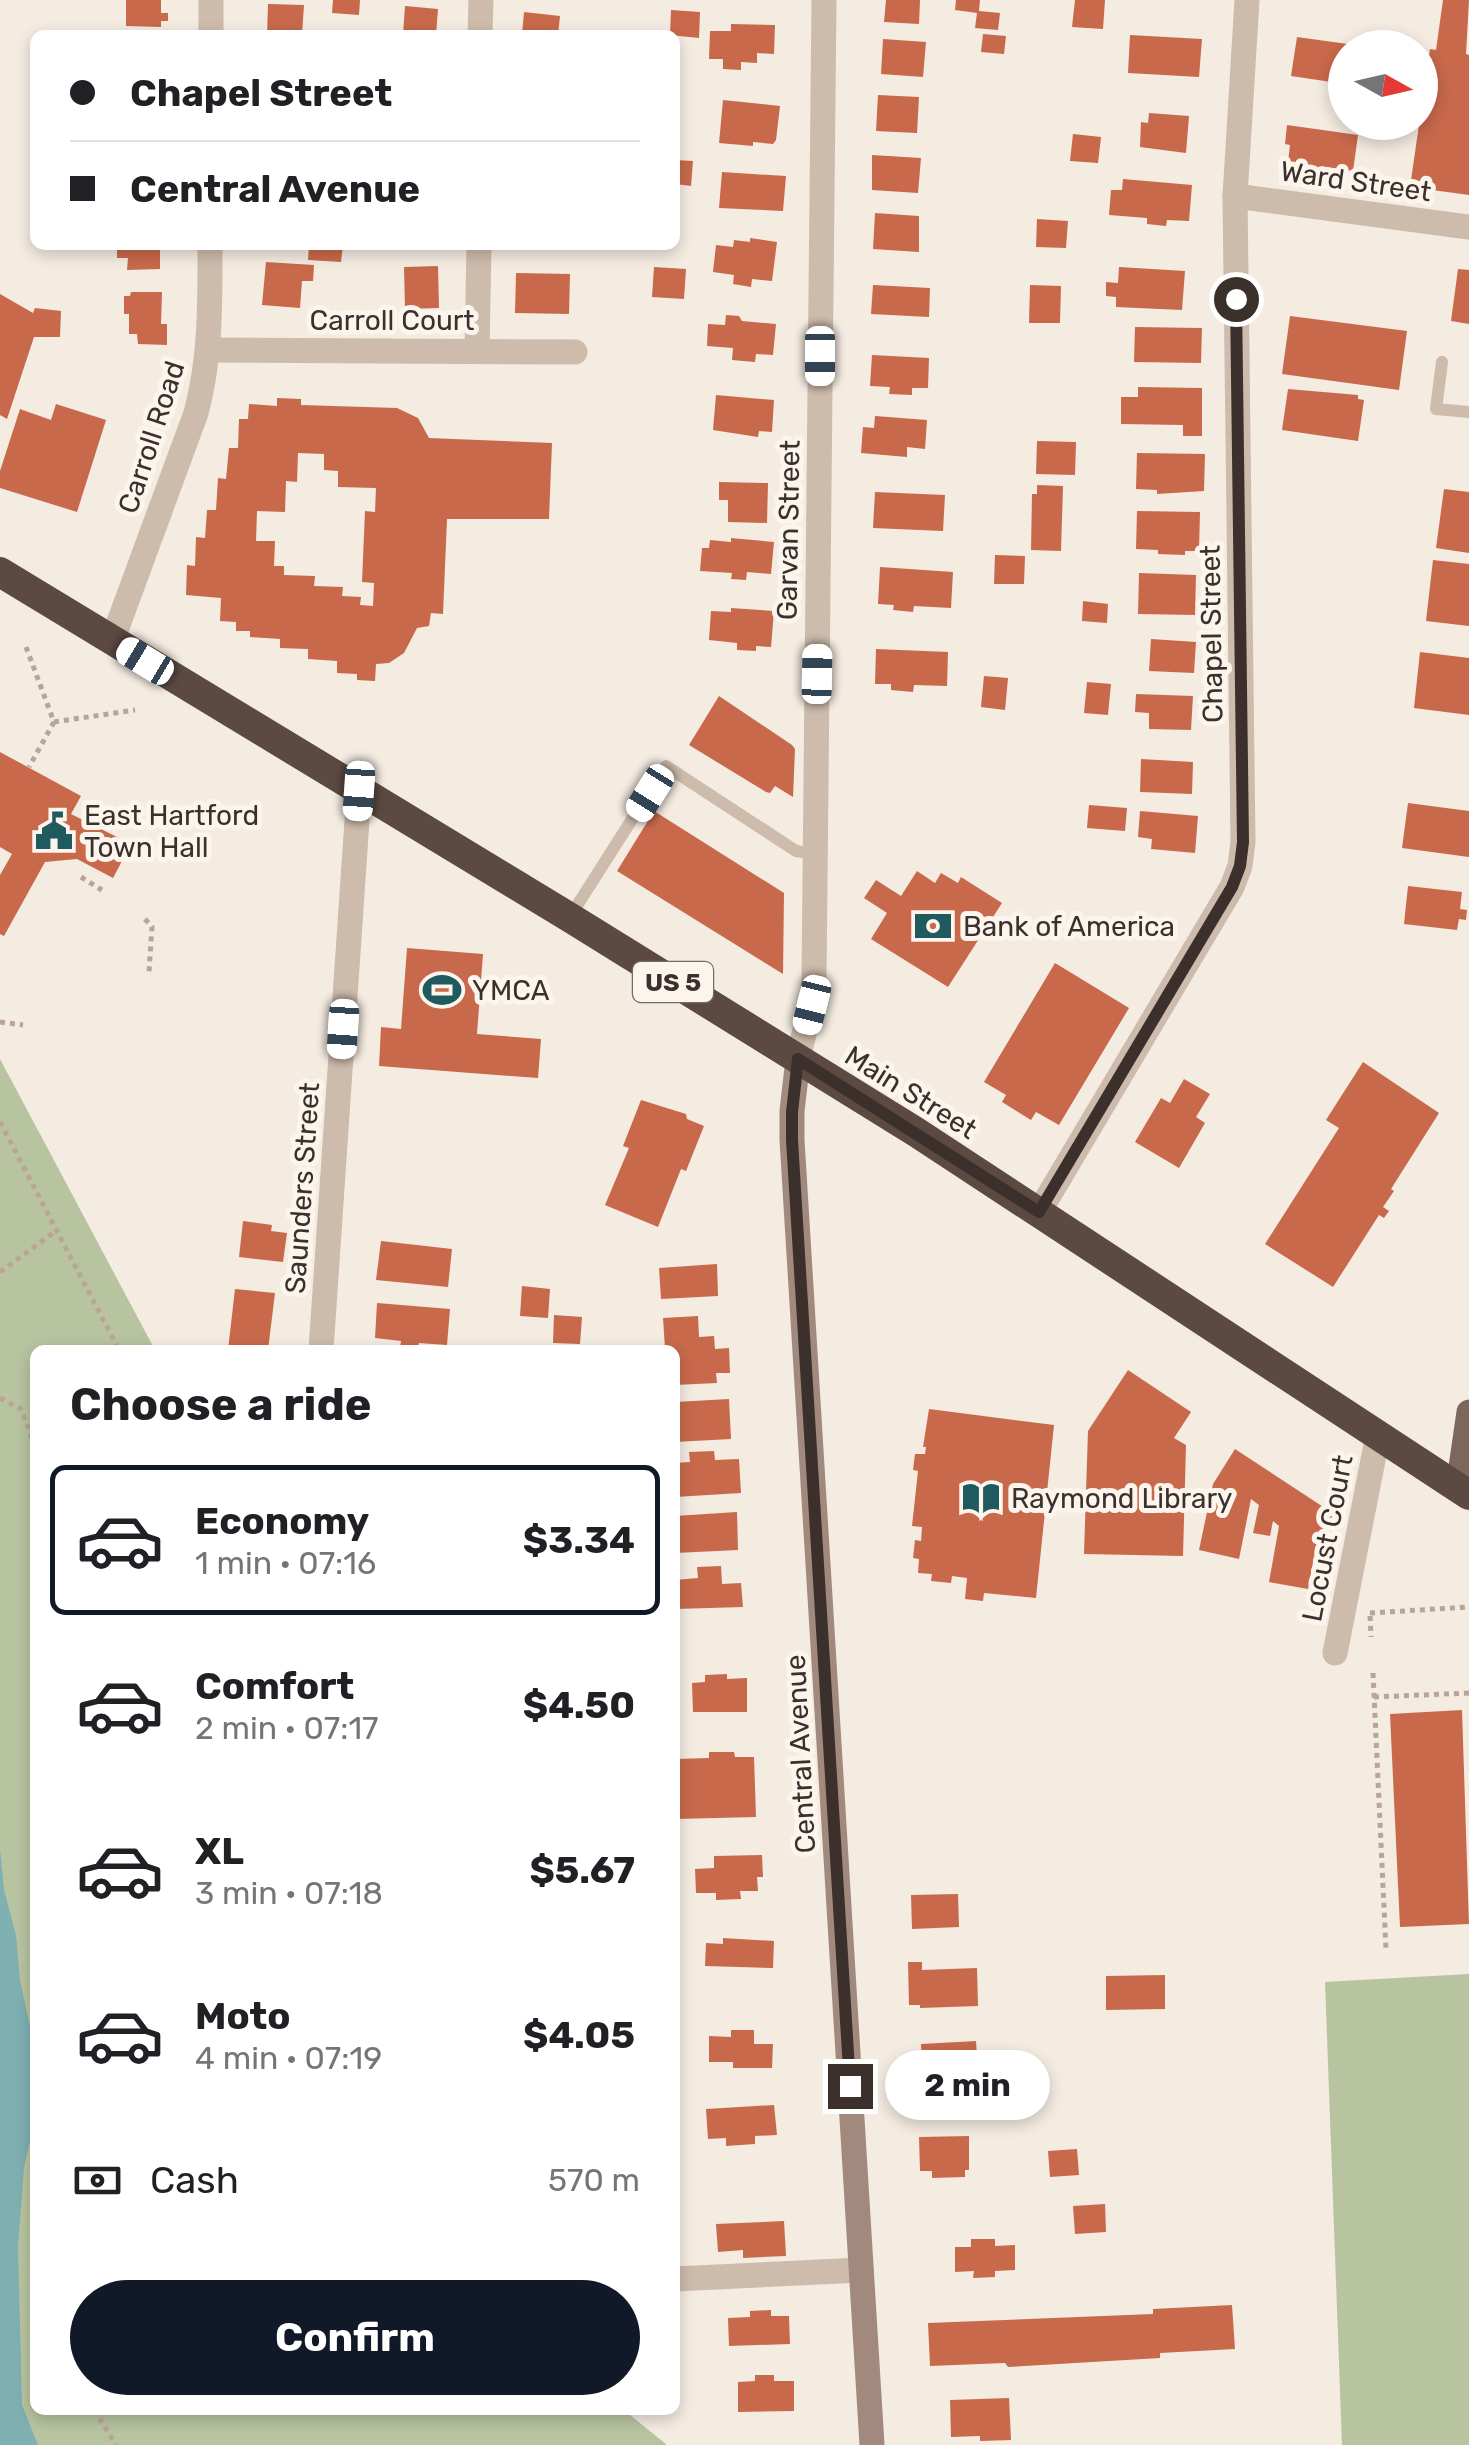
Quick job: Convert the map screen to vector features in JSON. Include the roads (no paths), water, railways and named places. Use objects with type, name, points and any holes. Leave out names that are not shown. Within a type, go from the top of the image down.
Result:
[{"type":"highway","name":"Main Street","points":[[0,572],[798,1059],[1039,1212],[1464,1492]]},
{"type":"main road","points":[[1464,1492],[1469,1412]]},
{"type":"street","points":[[211,0],[211,30]]},
{"type":"street","points":[[480,0],[480,30]]},
{"type":"street","name":"Garvan Street","points":[[798,1059],[812,1005],[814,978],[824,0]]},
{"type":"street","name":"Chapel Street","points":[[1039,1212],[1232,887],[1240,866],[1243,842],[1235,196],[1247,0]]},
{"type":"street","name":"Ward Street","points":[[1235,196],[1469,227]]},
{"type":"street","name":"Carroll Road","points":[[112,641],[196,414],[209,350],[210,250]]},
{"type":"street","points":[[478,250],[478,350]]},
{"type":"street","name":"Carroll Court","points":[[209,350],[575,352]]},
{"type":"street","name":"Saunders Street","points":[[322,1345],[359,791]]},
{"type":"street","name":"Central Avenue","points":[[798,1059],[792,1112],[794,1160],[872,2445]]},
{"type":"street","name":"Locust Court","points":[[1335,1653],[1378,1435]]},
{"type":"street","points":[[680,2279],[861,2270]]},
{"type":"lane","points":[[1442,362],[1436,409],[1469,412]]},
{"type":"lane","points":[[569,917],[666,766],[796,851],[816,854]]},
{"type":"water","points":[[0,1849],[30,2027],[30,2140],[18,2246],[22,2405],[38,2445],[0,2445]]},
{"type":"place","name":"East Hartford Town Hall","points":[[54,831]]},
{"type":"place","name":"Bank of America","points":[[933,926]]},
{"type":"place","name":"YMCA","points":[[442,990]]},
{"type":"place","name":"Raymond Library","points":[[981,1498]]}]
